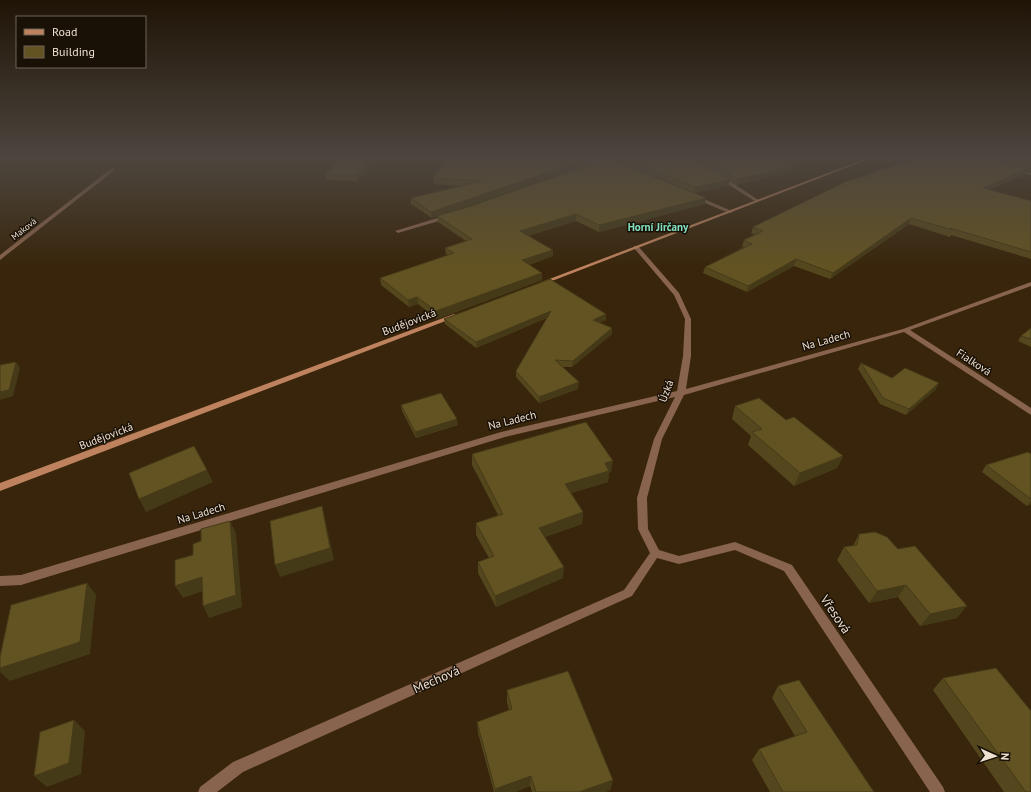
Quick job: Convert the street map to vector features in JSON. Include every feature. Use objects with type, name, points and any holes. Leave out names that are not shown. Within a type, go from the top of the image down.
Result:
[{"type":"main road","points":[[532,287],[774,195]]},
{"type":"main road","name":"Budějovická","points":[[0,487],[458,315]]},
{"type":"street","name":"Maková","points":[[0,258],[81,195]]},
{"type":"street","points":[[691,195],[732,212]]},
{"type":"street","points":[[748,195],[758,201]]},
{"type":"street","points":[[398,231],[455,214]]},
{"type":"street","name":"Úzká","points":[[636,247],[677,294],[688,319],[687,356],[681,393],[658,439],[642,498],[643,529],[655,553]]},
{"type":"street","name":"Na Ladech","points":[[0,581],[21,580],[504,434],[681,393],[905,330],[1031,284]]},
{"type":"street","name":"Fialková","points":[[905,330],[1031,412]]},
{"type":"street","name":"Vřesová","points":[[655,553],[679,560],[735,546],[788,568],[938,792]]},
{"type":"street","name":"Mechová","points":[[205,792],[238,767],[628,593],[655,553]]},
{"type":"building","points":[[424,195],[481,195],[431,212],[411,198]]},
{"type":"building","points":[[503,195],[699,195],[706,198],[599,225],[576,214],[520,231],[553,250],[522,260],[542,273],[436,311],[417,297],[408,300],[380,278],[454,253],[445,248],[472,239],[437,216]]},
{"type":"building","points":[[818,195],[1009,195],[1031,201],[1031,252],[911,218],[833,273],[796,259],[748,286],[705,267],[752,244],[744,240],[763,231],[753,227]]},
{"type":"building","points":[[550,279],[606,314],[593,320],[612,328],[573,361],[555,360],[579,382],[539,397],[516,371],[551,311],[476,342],[444,319]]},
{"type":"building","points":[[1031,328],[1031,339],[1021,336]]},
{"type":"building","points":[[16,362],[9,390],[0,392],[0,365]]},
{"type":"building","points":[[861,363],[892,378],[905,368],[939,383],[909,409],[883,398]]},
{"type":"building","points":[[441,393],[457,419],[415,432],[401,405]]},
{"type":"building","points":[[759,398],[786,420],[794,417],[843,456],[800,473],[752,432],[762,429],[735,406]]},
{"type":"building","points":[[586,422],[613,461],[605,463],[609,471],[565,484],[583,512],[539,528],[564,567],[495,596],[478,562],[494,556],[476,523],[503,514],[472,454]]},
{"type":"building","points":[[194,446],[207,470],[139,499],[129,473]]},
{"type":"building","points":[[1028,452],[1031,454],[1031,499],[986,465]]},
{"type":"building","points":[[322,506],[330,548],[275,565],[270,521]]},
{"type":"building","points":[[230,521],[236,595],[203,606],[202,577],[175,586],[175,560],[193,555],[193,544],[201,541],[201,529]]},
{"type":"building","points":[[875,532],[887,537],[898,549],[915,546],[967,606],[930,614],[906,585],[877,591],[844,547],[857,545],[859,534]]},
{"type":"building","points":[[87,583],[80,642],[0,668],[0,657],[11,605]]},
{"type":"building","points":[[996,668],[1031,711],[1031,792],[1026,792],[943,678]]},
{"type":"building","points":[[568,671],[613,780],[579,792],[536,792],[531,776],[495,789],[477,722],[512,709],[507,690]]},
{"type":"building","points":[[799,680],[874,792],[783,792],[759,749],[807,732],[778,686]]},
{"type":"building","points":[[74,720],[69,763],[34,776],[40,732]]},
{"type":"district","name":"Horní Jirčany","points":[[658,227]]}]
